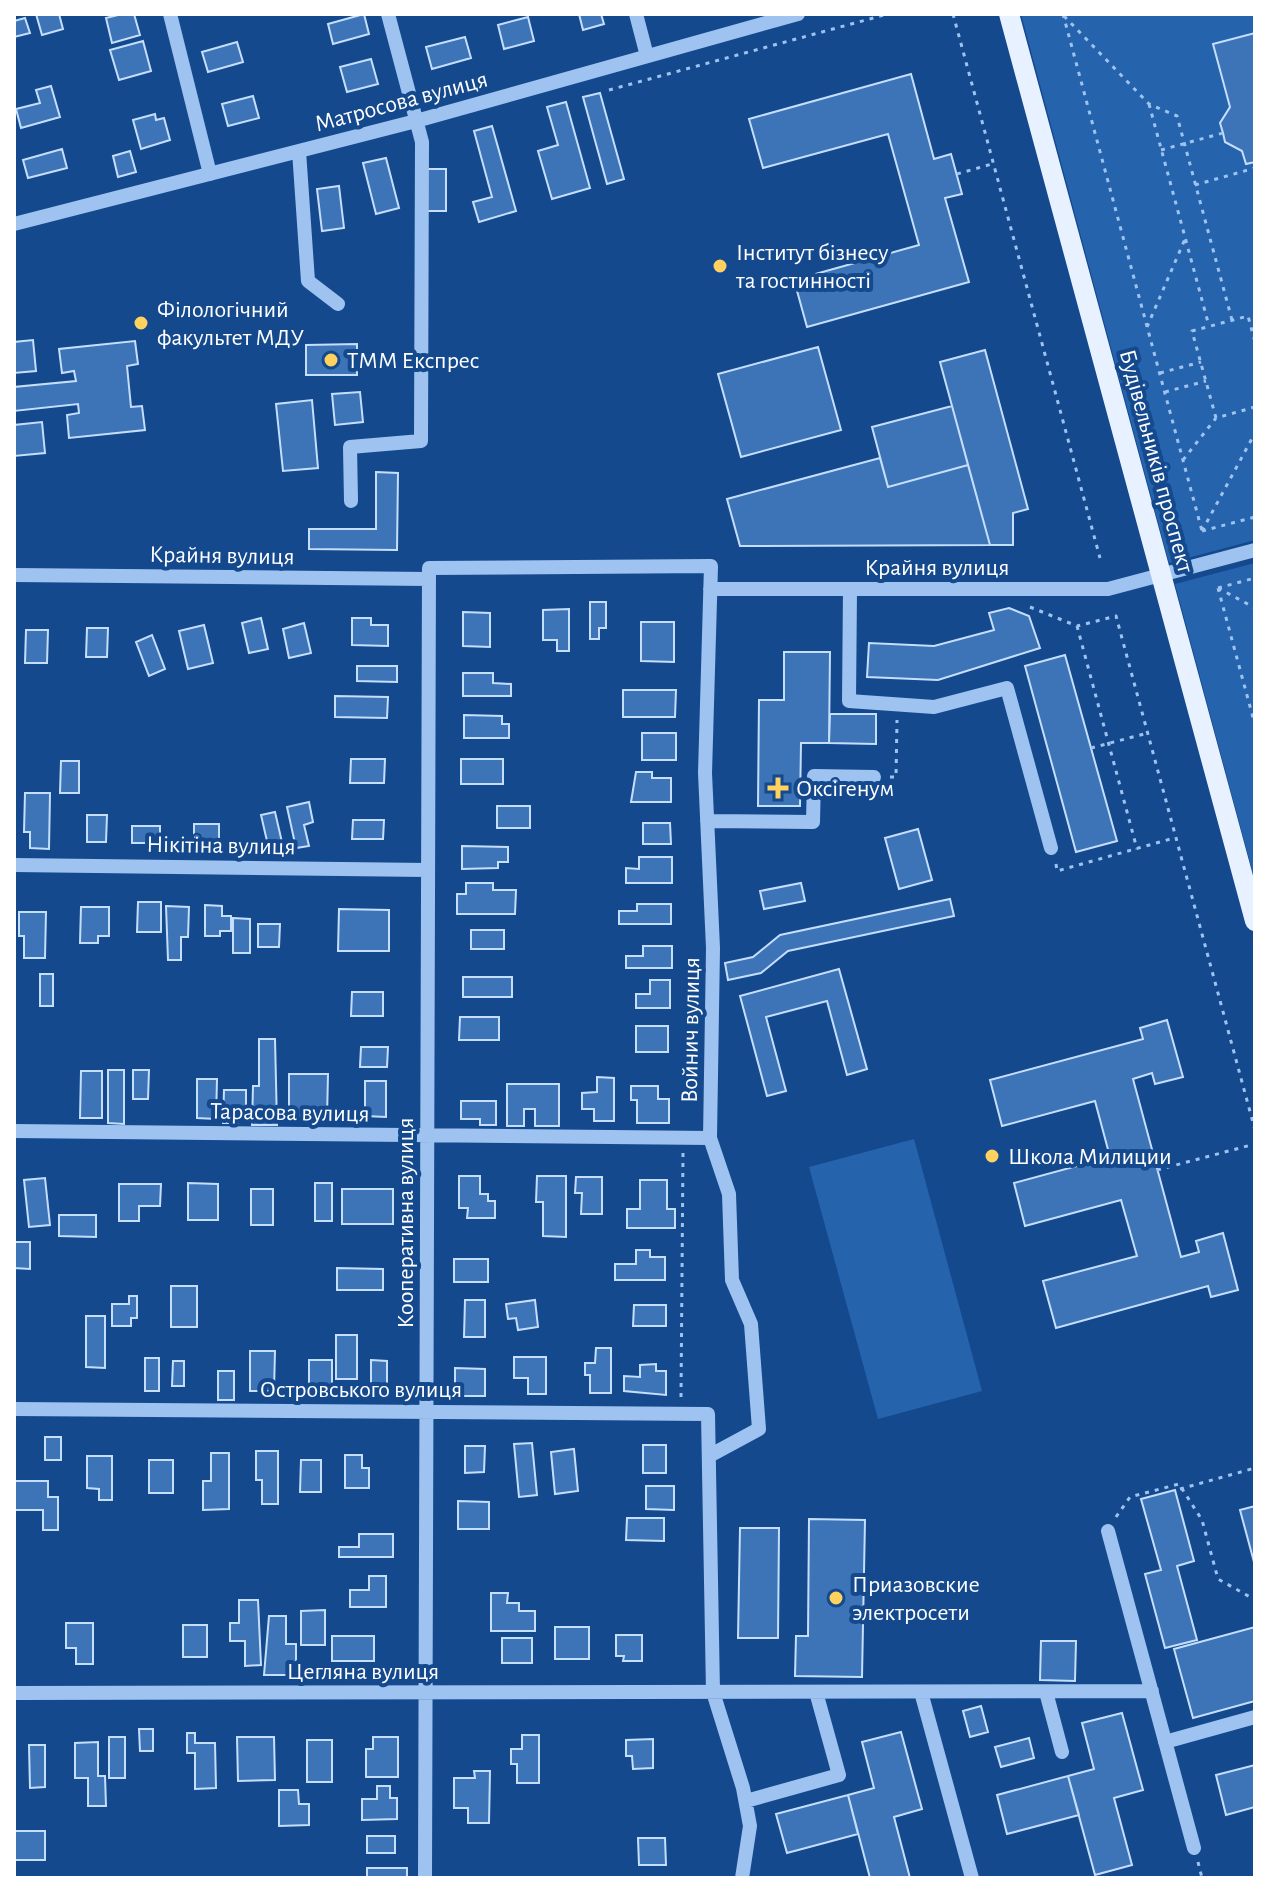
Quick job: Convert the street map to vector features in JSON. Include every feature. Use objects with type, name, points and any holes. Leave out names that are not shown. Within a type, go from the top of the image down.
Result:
[{"type":"main road","name":"Будівельників проспект","points":[[1009,14],[1255,921]]},
{"type":"street","points":[[170,14],[210,174]]},
{"type":"street","points":[[351,501],[350,447],[421,441],[422,142],[388,14]]},
{"type":"street","points":[[636,14],[647,56]]},
{"type":"street","name":"Матросова вулиця","points":[[14,224],[416,121],[798,14]]},
{"type":"street","points":[[299,151],[308,281],[338,304]]},
{"type":"street","name":"Крайня вулиця","points":[[710,589],[1108,589],[1255,550]]},
{"type":"street","name":"Крайня вулиця","points":[[14,575],[429,573],[711,566]]},
{"type":"street","name":"Войнич вулиця","points":[[709,1456],[759,1429],[751,1324],[732,1280],[729,1194],[710,1138],[713,948],[707,821],[711,566]]},
{"type":"street","name":"Кооперативна вулиця","points":[[425,1878],[429,573]]},
{"type":"street","points":[[850,589],[849,701],[934,707],[1007,688],[1051,848]]},
{"type":"street","points":[[707,821],[813,822],[814,776],[874,777]]},
{"type":"street","name":"Нікітіна вулиця","points":[[14,865],[428,870]]},
{"type":"street","name":"Тарасова вулиця","points":[[14,1131],[710,1138]]},
{"type":"street","name":"Островського вулиця","points":[[14,1409],[708,1414],[709,1456]]},
{"type":"street","points":[[709,1456],[713,1692],[746,1801],[750,1826],[742,1878]]},
{"type":"street","points":[[1108,1531],[1194,1848]]},
{"type":"street","name":"Цегляна вулиця","points":[[14,1693],[1152,1691]]},
{"type":"street","points":[[746,1801],[839,1775],[816,1692]]},
{"type":"street","points":[[921,1692],[972,1878]]},
{"type":"street","points":[[1046,1692],[1062,1752]]},
{"type":"street","points":[[1165,1742],[1255,1717]]},
{"type":"path","points":[[609,90],[888,14]]},
{"type":"path","points":[[953,14],[1100,558]]},
{"type":"path","points":[[1062,14],[1149,104],[1177,116],[1232,320]]},
{"type":"path","points":[[1062,14],[1202,531]]},
{"type":"path","points":[[1149,104],[1209,326]]},
{"type":"path","points":[[1161,150],[1223,133]]},
{"type":"path","points":[[957,174],[993,164]]},
{"type":"path","points":[[1195,185],[1255,168]]},
{"type":"path","points":[[1147,327],[1185,239]]},
{"type":"path","points":[[1216,418],[1192,331],[1248,316],[1255,342]]},
{"type":"path","points":[[1160,373],[1201,362]]},
{"type":"path","points":[[1165,392],[1206,381]]},
{"type":"path","points":[[1183,460],[1216,418],[1255,407]]},
{"type":"path","points":[[1202,531],[1255,433]]},
{"type":"path","points":[[1202,531],[1255,517]]},
{"type":"path","points":[[1218,588],[1255,578]]},
{"type":"path","points":[[1218,588],[1255,608]]},
{"type":"path","points":[[1218,588],[1255,725]]},
{"type":"path","points":[[1137,849],[1077,626],[1116,616],[1255,1130]]},
{"type":"path","points":[[896,777],[897,705]]},
{"type":"path","points":[[1091,748],[1148,733]]},
{"type":"path","points":[[1057,871],[1176,838]]},
{"type":"path","points":[[681,1413],[684,1138]]},
{"type":"path","points":[[1157,1170],[1255,1144]]},
{"type":"path","points":[[1180,1489],[1255,1468]]},
{"type":"path","points":[[1108,1531],[1130,1497],[1179,1484],[1202,1520],[1218,1579],[1250,1597]]},
{"type":"shaded area","points":[[1021,14],[1255,14],[1255,540],[1169,563]]},
{"type":"shaded area","points":[[1255,563],[1255,881],[1175,584]]},
{"type":"shaded area","points":[[914,1139],[982,1391],[878,1419],[809,1167]]},
{"type":"building","points":[[36,14],[59,14],[63,29],[42,35]]},
{"type":"building","points":[[134,14],[140,35],[112,43],[106,18]]},
{"type":"building","points":[[364,14],[369,34],[333,44],[328,24]]},
{"type":"building","points":[[579,14],[601,14],[604,24],[583,30]]},
{"type":"building","points":[[528,17],[534,41],[504,49],[498,25]]},
{"type":"building","points":[[25,18],[30,33],[14,37],[14,21]]},
{"type":"building","points":[[1255,33],[1255,162],[1246,164],[1242,151],[1225,142],[1220,123],[1230,107],[1213,44]]},
{"type":"building","points":[[465,37],[471,58],[432,69],[426,47]]},
{"type":"building","points":[[143,41],[151,71],[119,80],[110,50]]},
{"type":"building","points":[[237,42],[243,62],[208,72],[202,52]]},
{"type":"building","points":[[371,59],[378,84],[347,92],[340,67]]},
{"type":"building","points":[[911,74],[934,159],[951,154],[962,194],[945,198],[969,282],[807,327],[794,280],[919,245],[888,134],[763,168],[749,119]]},
{"type":"building","points":[[51,86],[60,117],[21,128],[16,109],[40,103],[36,90]]},
{"type":"building","points":[[600,93],[624,179],[607,184],[583,97]]},
{"type":"building","points":[[253,96],[259,118],[228,126],[222,104]]},
{"type":"building","points":[[566,102],[590,188],[552,199],[538,151],[558,145],[547,107]]},
{"type":"building","points":[[155,114],[156,120],[164,118],[170,140],[141,149],[133,120]]},
{"type":"building","points":[[492,126],[516,211],[479,222],[473,202],[492,197],[474,131]]},
{"type":"building","points":[[62,149],[67,168],[28,178],[23,160]]},
{"type":"building","points":[[130,151],[136,172],[118,177],[113,156]]},
{"type":"building","points":[[386,158],[399,208],[376,214],[363,163]]},
{"type":"building","points":[[427,169],[446,169],[446,211],[426,211]]},
{"type":"building","points":[[339,186],[344,228],[322,231],[317,189]]},
{"type":"building","points":[[33,340],[36,371],[14,373],[14,342]]},
{"type":"building","points":[[135,341],[138,364],[127,366],[131,407],[142,406],[145,430],[69,438],[67,415],[79,413],[78,404],[14,411],[14,387],[76,381],[74,371],[62,373],[59,349]]},
{"type":"building","points":[[357,344],[357,375],[306,375],[306,345]]},
{"type":"building","points":[[818,347],[841,430],[741,457],[718,374]]},
{"type":"building","points":[[985,350],[1028,509],[1013,513],[1013,545],[990,545],[940,362]]},
{"type":"building","points":[[360,392],[363,422],[335,425],[332,394]]},
{"type":"building","points":[[312,400],[318,468],[283,471],[276,404]]},
{"type":"building","points":[[952,406],[968,465],[888,487],[872,427]]},
{"type":"building","points":[[42,422],[45,453],[14,456],[14,425]]},
{"type":"building","points":[[880,458],[888,487],[968,465],[990,545],[740,546],[727,499]]},
{"type":"building","points":[[376,472],[398,473],[397,550],[309,549],[309,529],[376,529]]},
{"type":"building","points":[[590,602],[606,602],[606,628],[599,628],[599,639],[590,639]]},
{"type":"building","points":[[1009,608],[1029,616],[1040,648],[938,680],[867,677],[869,643],[934,646],[994,630],[989,613]]},
{"type":"building","points":[[569,609],[569,651],[557,651],[557,640],[543,640],[543,610]]},
{"type":"building","points":[[463,612],[490,613],[490,647],[463,646]]},
{"type":"building","points":[[261,618],[268,649],[249,653],[242,623]]},
{"type":"building","points":[[352,618],[371,618],[371,625],[388,625],[388,646],[352,645]]},
{"type":"building","points":[[641,622],[674,622],[674,662],[641,661]]},
{"type":"building","points":[[304,623],[311,653],[289,658],[283,629]]},
{"type":"building","points":[[204,625],[213,663],[188,669],[179,631]]},
{"type":"building","points":[[87,628],[108,628],[107,657],[86,657]]},
{"type":"building","points":[[26,630],[48,630],[47,663],[25,663]]},
{"type":"building","points":[[152,635],[165,669],[149,676],[136,642]]},
{"type":"building","points":[[784,652],[830,652],[829,743],[801,743],[800,806],[758,806],[759,700],[784,700]]},
{"type":"building","points":[[1065,655],[1117,841],[1076,852],[1025,666]]},
{"type":"building","points":[[357,666],[397,666],[397,682],[357,681]]},
{"type":"building","points":[[463,673],[493,673],[493,683],[511,684],[511,696],[463,696]]},
{"type":"building","points":[[623,690],[676,690],[675,717],[623,717]]},
{"type":"building","points":[[335,696],[388,697],[387,718],[335,717]]},
{"type":"building","points":[[830,714],[876,714],[876,744],[829,743]]},
{"type":"building","points":[[464,715],[502,716],[502,724],[509,724],[509,738],[464,738]]},
{"type":"building","points":[[642,733],[676,733],[676,760],[642,760]]},
{"type":"building","points":[[351,759],[385,759],[384,783],[350,783]]},
{"type":"building","points":[[461,759],[503,759],[503,784],[461,784]]},
{"type":"building","points":[[61,761],[79,761],[79,793],[60,793]]},
{"type":"building","points":[[636,772],[652,772],[652,778],[671,778],[671,802],[631,802]]},
{"type":"building","points":[[25,793],[50,793],[49,849],[30,848],[30,832],[24,832]]},
{"type":"building","points":[[309,802],[313,822],[304,825],[309,846],[296,848],[287,807]]},
{"type":"building","points":[[497,806],[530,806],[530,828],[497,828]]},
{"type":"building","points":[[275,812],[284,851],[270,854],[261,815]]},
{"type":"building","points":[[87,815],[107,815],[106,842],[87,842]]},
{"type":"building","points":[[353,820],[384,820],[383,839],[352,839]]},
{"type":"building","points":[[643,823],[670,823],[671,844],[643,844]]},
{"type":"building","points":[[194,824],[219,824],[219,847],[194,847]]},
{"type":"building","points":[[132,826],[160,826],[160,843],[132,843]]},
{"type":"building","points":[[918,829],[932,880],[899,889],[885,838]]},
{"type":"building","points":[[462,846],[508,847],[508,862],[498,862],[498,868],[462,869]]},
{"type":"building","points":[[639,857],[672,857],[672,883],[626,883],[626,868],[639,869]]},
{"type":"building","points":[[466,883],[493,883],[493,890],[516,890],[515,914],[457,914],[457,894],[466,894]]},
{"type":"building","points":[[801,883],[805,901],[764,909],[760,891]]},
{"type":"building","points":[[950,899],[954,916],[788,951],[761,973],[728,980],[725,963],[753,957],[780,935]]},
{"type":"building","points":[[138,902],[161,902],[161,932],[137,932]]},
{"type":"building","points":[[637,904],[671,904],[671,924],[619,924],[619,911],[637,911]]},
{"type":"building","points":[[205,905],[222,906],[222,916],[231,916],[231,931],[220,931],[220,936],[205,936]]},
{"type":"building","points":[[166,906],[189,907],[188,937],[181,937],[181,960],[168,960]]},
{"type":"building","points":[[81,907],[109,907],[109,936],[98,936],[98,943],[80,943]]},
{"type":"building","points":[[339,909],[389,910],[389,951],[338,951]]},
{"type":"building","points":[[19,912],[46,912],[45,958],[24,958],[24,936],[19,936]]},
{"type":"building","points":[[233,918],[250,919],[250,953],[233,953]]},
{"type":"building","points":[[258,924],[280,924],[279,947],[258,947]]},
{"type":"building","points":[[471,930],[504,930],[504,949],[471,949]]},
{"type":"building","points":[[643,946],[672,946],[672,968],[626,968],[626,956],[643,956]]},
{"type":"building","points":[[839,969],[867,1069],[847,1075],[827,1001],[766,1017],[786,1091],[767,1096],[740,996]]},
{"type":"building","points":[[40,974],[53,974],[53,1006],[40,1006]]},
{"type":"building","points":[[463,977],[512,977],[512,997],[463,997]]},
{"type":"building","points":[[650,980],[670,980],[670,1008],[636,1008],[636,994],[650,994]]},
{"type":"building","points":[[352,992],[383,992],[383,1016],[351,1016]]},
{"type":"building","points":[[460,1017],[499,1017],[499,1040],[459,1040]]},
{"type":"building","points":[[1167,1020],[1183,1077],[1155,1084],[1152,1073],[1133,1079],[1181,1257],[1199,1252],[1196,1241],[1223,1233],[1238,1290],[1211,1297],[1208,1286],[1056,1328],[1043,1281],[1137,1256],[1121,1200],[1025,1226],[1014,1183],[1110,1157],[1095,1101],[1002,1126],[990,1080],[1143,1039],[1140,1028]]},
{"type":"building","points":[[636,1026],[668,1026],[668,1052],[636,1052]]},
{"type":"building","points":[[259,1039],[275,1039],[277,1125],[252,1125],[253,1086],[259,1086]]},
{"type":"building","points":[[361,1047],[388,1047],[387,1067],[360,1067]]},
{"type":"building","points":[[108,1070],[124,1070],[124,1124],[108,1123]]},
{"type":"building","points":[[133,1070],[149,1070],[148,1099],[133,1099]]},
{"type":"building","points":[[81,1071],[102,1071],[102,1118],[80,1118]]},
{"type":"building","points":[[289,1074],[328,1074],[327,1118],[289,1117]]},
{"type":"building","points":[[597,1077],[614,1078],[614,1121],[594,1121],[594,1109],[582,1109],[582,1093],[597,1092]]},
{"type":"building","points":[[197,1079],[217,1079],[216,1119],[197,1118]]},
{"type":"building","points":[[365,1081],[386,1081],[386,1117],[365,1116]]},
{"type":"building","points":[[507,1084],[559,1084],[559,1126],[535,1126],[535,1109],[524,1109],[524,1126],[507,1126]]},
{"type":"building","points":[[631,1086],[658,1086],[658,1099],[669,1099],[669,1123],[637,1123],[637,1100],[631,1100]]},
{"type":"building","points":[[224,1090],[246,1090],[246,1111],[238,1110],[238,1123],[223,1123]]},
{"type":"building","points":[[461,1101],[496,1101],[496,1125],[480,1125],[480,1119],[461,1119]]},
{"type":"building","points":[[459,1176],[480,1176],[480,1194],[488,1194],[488,1201],[495,1201],[495,1218],[467,1218],[468,1208],[459,1208]]},
{"type":"building","points":[[537,1176],[566,1176],[566,1237],[543,1236],[543,1202],[536,1202]]},
{"type":"building","points":[[576,1177],[602,1177],[602,1214],[581,1214],[582,1193],[575,1193]]},
{"type":"building","points":[[45,1178],[50,1225],[29,1227],[24,1180]]},
{"type":"building","points":[[640,1180],[667,1180],[667,1209],[675,1209],[675,1228],[627,1228],[627,1209],[640,1209]]},
{"type":"building","points":[[188,1183],[218,1184],[218,1220],[188,1220]]},
{"type":"building","points":[[315,1183],[332,1183],[332,1221],[315,1221]]},
{"type":"building","points":[[119,1184],[161,1184],[160,1206],[139,1206],[139,1221],[119,1221]]},
{"type":"building","points":[[251,1189],[273,1189],[273,1225],[251,1225]]},
{"type":"building","points":[[342,1189],[393,1189],[393,1224],[342,1224]]},
{"type":"building","points":[[59,1215],[96,1215],[96,1237],[59,1236]]},
{"type":"building","points":[[14,1242],[30,1242],[30,1269],[14,1268]]},
{"type":"building","points":[[636,1250],[650,1250],[650,1257],[665,1257],[665,1280],[615,1280],[615,1264],[636,1264]]},
{"type":"building","points":[[454,1259],[488,1259],[488,1282],[454,1282]]},
{"type":"building","points":[[337,1268],[383,1269],[383,1290],[337,1290]]},
{"type":"building","points":[[171,1286],[197,1286],[197,1327],[171,1327]]},
{"type":"building","points":[[129,1296],[137,1296],[137,1318],[131,1318],[131,1326],[112,1326],[112,1304],[129,1304]]},
{"type":"building","points":[[465,1300],[485,1300],[485,1337],[464,1337]]},
{"type":"building","points":[[535,1300],[538,1327],[518,1330],[516,1318],[508,1319],[506,1304]]},
{"type":"building","points":[[634,1305],[666,1305],[666,1326],[633,1326]]},
{"type":"building","points":[[86,1316],[105,1316],[105,1368],[86,1367]]},
{"type":"building","points":[[336,1335],[357,1335],[357,1379],[336,1379]]},
{"type":"building","points":[[596,1348],[611,1348],[611,1393],[590,1393],[590,1375],[585,1375],[585,1363],[595,1363]]},
{"type":"building","points":[[250,1351],[275,1351],[274,1391],[250,1391]]},
{"type":"building","points":[[514,1357],[546,1357],[546,1394],[528,1394],[528,1378],[514,1378]]},
{"type":"building","points":[[145,1358],[159,1358],[159,1391],[145,1391]]},
{"type":"building","points":[[309,1360],[332,1360],[332,1397],[309,1397]]},
{"type":"building","points":[[371,1360],[387,1361],[387,1393],[371,1393]]},
{"type":"building","points":[[173,1361],[184,1361],[184,1386],[172,1386]]},
{"type":"building","points":[[656,1364],[656,1371],[666,1371],[666,1395],[624,1391],[624,1376],[640,1377],[640,1365]]},
{"type":"building","points":[[455,1368],[485,1369],[485,1396],[455,1396]]},
{"type":"building","points":[[218,1371],[234,1371],[234,1400],[218,1400]]},
{"type":"building","points":[[45,1437],[61,1437],[61,1460],[45,1460]]},
{"type":"building","points":[[532,1443],[537,1495],[519,1497],[514,1444]]},
{"type":"building","points":[[643,1445],[666,1445],[666,1473],[643,1473]]},
{"type":"building","points":[[465,1446],[485,1446],[484,1472],[465,1473]]},
{"type":"building","points":[[574,1449],[578,1491],[555,1494],[551,1452]]},
{"type":"building","points":[[256,1451],[278,1451],[278,1504],[262,1504],[262,1480],[256,1480]]},
{"type":"building","points":[[211,1453],[229,1453],[229,1509],[203,1510],[203,1481],[211,1481]]},
{"type":"building","points":[[345,1455],[362,1455],[362,1468],[369,1468],[369,1488],[345,1488]]},
{"type":"building","points":[[87,1456],[112,1456],[112,1500],[99,1500],[99,1489],[87,1488]]},
{"type":"building","points":[[149,1460],[173,1460],[173,1493],[149,1493]]},
{"type":"building","points":[[301,1460],[321,1460],[321,1492],[300,1492]]},
{"type":"building","points":[[14,1481],[48,1481],[48,1497],[58,1497],[58,1530],[43,1530],[43,1510],[14,1510]]},
{"type":"building","points":[[646,1486],[674,1486],[674,1510],[646,1509]]},
{"type":"building","points":[[1175,1490],[1194,1561],[1177,1566],[1197,1640],[1165,1648],[1145,1574],[1161,1570],[1141,1499]]},
{"type":"building","points":[[458,1501],[489,1502],[489,1529],[458,1529]]},
{"type":"building","points":[[1255,1506],[1255,1562],[1254,1562],[1240,1510]]},
{"type":"building","points":[[627,1518],[664,1518],[664,1541],[626,1540]]},
{"type":"building","points":[[809,1519],[865,1520],[862,1677],[795,1676],[796,1636],[808,1636]]},
{"type":"building","points":[[740,1528],[779,1528],[778,1638],[738,1638]]},
{"type":"building","points":[[359,1534],[393,1534],[393,1557],[339,1557],[339,1547],[359,1547]]},
{"type":"building","points":[[369,1576],[386,1576],[386,1607],[350,1607],[350,1590],[369,1590]]},
{"type":"building","points":[[491,1593],[508,1593],[507,1603],[519,1603],[519,1611],[535,1611],[535,1631],[491,1631]]},
{"type":"building","points":[[239,1600],[258,1600],[261,1665],[245,1666],[245,1641],[230,1641],[230,1623],[239,1623]]},
{"type":"building","points":[[325,1610],[325,1645],[301,1645],[301,1611]]},
{"type":"building","points":[[269,1616],[286,1616],[286,1644],[296,1644],[296,1675],[264,1675]]},
{"type":"building","points":[[66,1623],[93,1623],[93,1664],[76,1664],[76,1648],[66,1648]]},
{"type":"building","points":[[183,1625],[207,1625],[207,1657],[183,1657]]},
{"type":"building","points":[[555,1627],[589,1627],[589,1659],[555,1659]]},
{"type":"building","points":[[1255,1627],[1255,1701],[1193,1718],[1174,1649]]},
{"type":"building","points":[[616,1635],[642,1635],[642,1661],[623,1661],[624,1656],[616,1656]]},
{"type":"building","points":[[332,1636],[374,1636],[374,1661],[332,1661]]},
{"type":"building","points":[[502,1638],[532,1638],[532,1663],[502,1663]]},
{"type":"building","points":[[1041,1641],[1076,1641],[1075,1681],[1040,1680]]},
{"type":"building","points":[[981,1706],[988,1732],[970,1737],[963,1711]]},
{"type":"building","points":[[1122,1713],[1143,1790],[1114,1798],[1132,1865],[1095,1875],[1068,1776],[1094,1769],[1082,1723]]},
{"type":"building","points":[[139,1729],[153,1729],[153,1751],[140,1751]]},
{"type":"building","points":[[901,1732],[922,1809],[894,1817],[910,1878],[870,1878],[848,1795],[874,1788],[862,1742]]},
{"type":"building","points":[[187,1733],[195,1733],[195,1743],[215,1743],[216,1788],[195,1789],[195,1753],[187,1753]]},
{"type":"building","points":[[522,1735],[539,1735],[539,1783],[517,1783],[517,1764],[511,1764],[511,1749],[522,1749]]},
{"type":"building","points":[[109,1737],[125,1737],[125,1778],[109,1778]]},
{"type":"building","points":[[237,1737],[274,1737],[275,1780],[238,1781]]},
{"type":"building","points":[[373,1737],[398,1737],[398,1777],[366,1777],[366,1749],[373,1749]]},
{"type":"building","points":[[1029,1738],[1034,1758],[1001,1767],[995,1747]]},
{"type":"building","points":[[653,1739],[653,1768],[633,1769],[632,1756],[626,1756],[626,1740]]},
{"type":"building","points":[[307,1740],[332,1740],[332,1782],[307,1782]]},
{"type":"building","points":[[98,1742],[98,1776],[105,1776],[106,1806],[88,1806],[88,1778],[75,1778],[75,1743]]},
{"type":"building","points":[[29,1745],[45,1745],[45,1787],[30,1788]]},
{"type":"building","points":[[1255,1765],[1255,1807],[1226,1815],[1216,1775]]},
{"type":"building","points":[[474,1771],[490,1771],[489,1823],[468,1823],[468,1808],[454,1808],[454,1778],[475,1778]]},
{"type":"building","points":[[1068,1776],[1079,1815],[1007,1834],[997,1795]]},
{"type":"building","points":[[377,1786],[390,1786],[390,1798],[397,1798],[397,1819],[362,1820],[362,1799],[377,1799]]},
{"type":"building","points":[[279,1790],[298,1790],[299,1804],[309,1804],[309,1825],[279,1826]]},
{"type":"building","points":[[848,1795],[858,1834],[787,1853],[776,1814]]},
{"type":"building","points":[[14,1831],[45,1831],[45,1860],[14,1860]]},
{"type":"building","points":[[367,1836],[395,1836],[395,1853],[367,1853]]},
{"type":"building","points":[[638,1838],[665,1838],[666,1865],[639,1865]]},
{"type":"building","points":[[367,1868],[407,1868],[407,1878],[367,1878]]},
{"type":"place","name":"Інститут бізнесу та гостинності","points":[[720,266]]},
{"type":"place","name":"Філологічний факультет МДУ","points":[[141,323]]},
{"type":"place","name":"ТММ Експрес","points":[[331,360]]},
{"type":"place","name":"Оксігенум","points":[[778,788]]},
{"type":"place","name":"Школа Милиции","points":[[992,1156]]},
{"type":"place","name":"Приазовские электросети","points":[[836,1598]]}]
